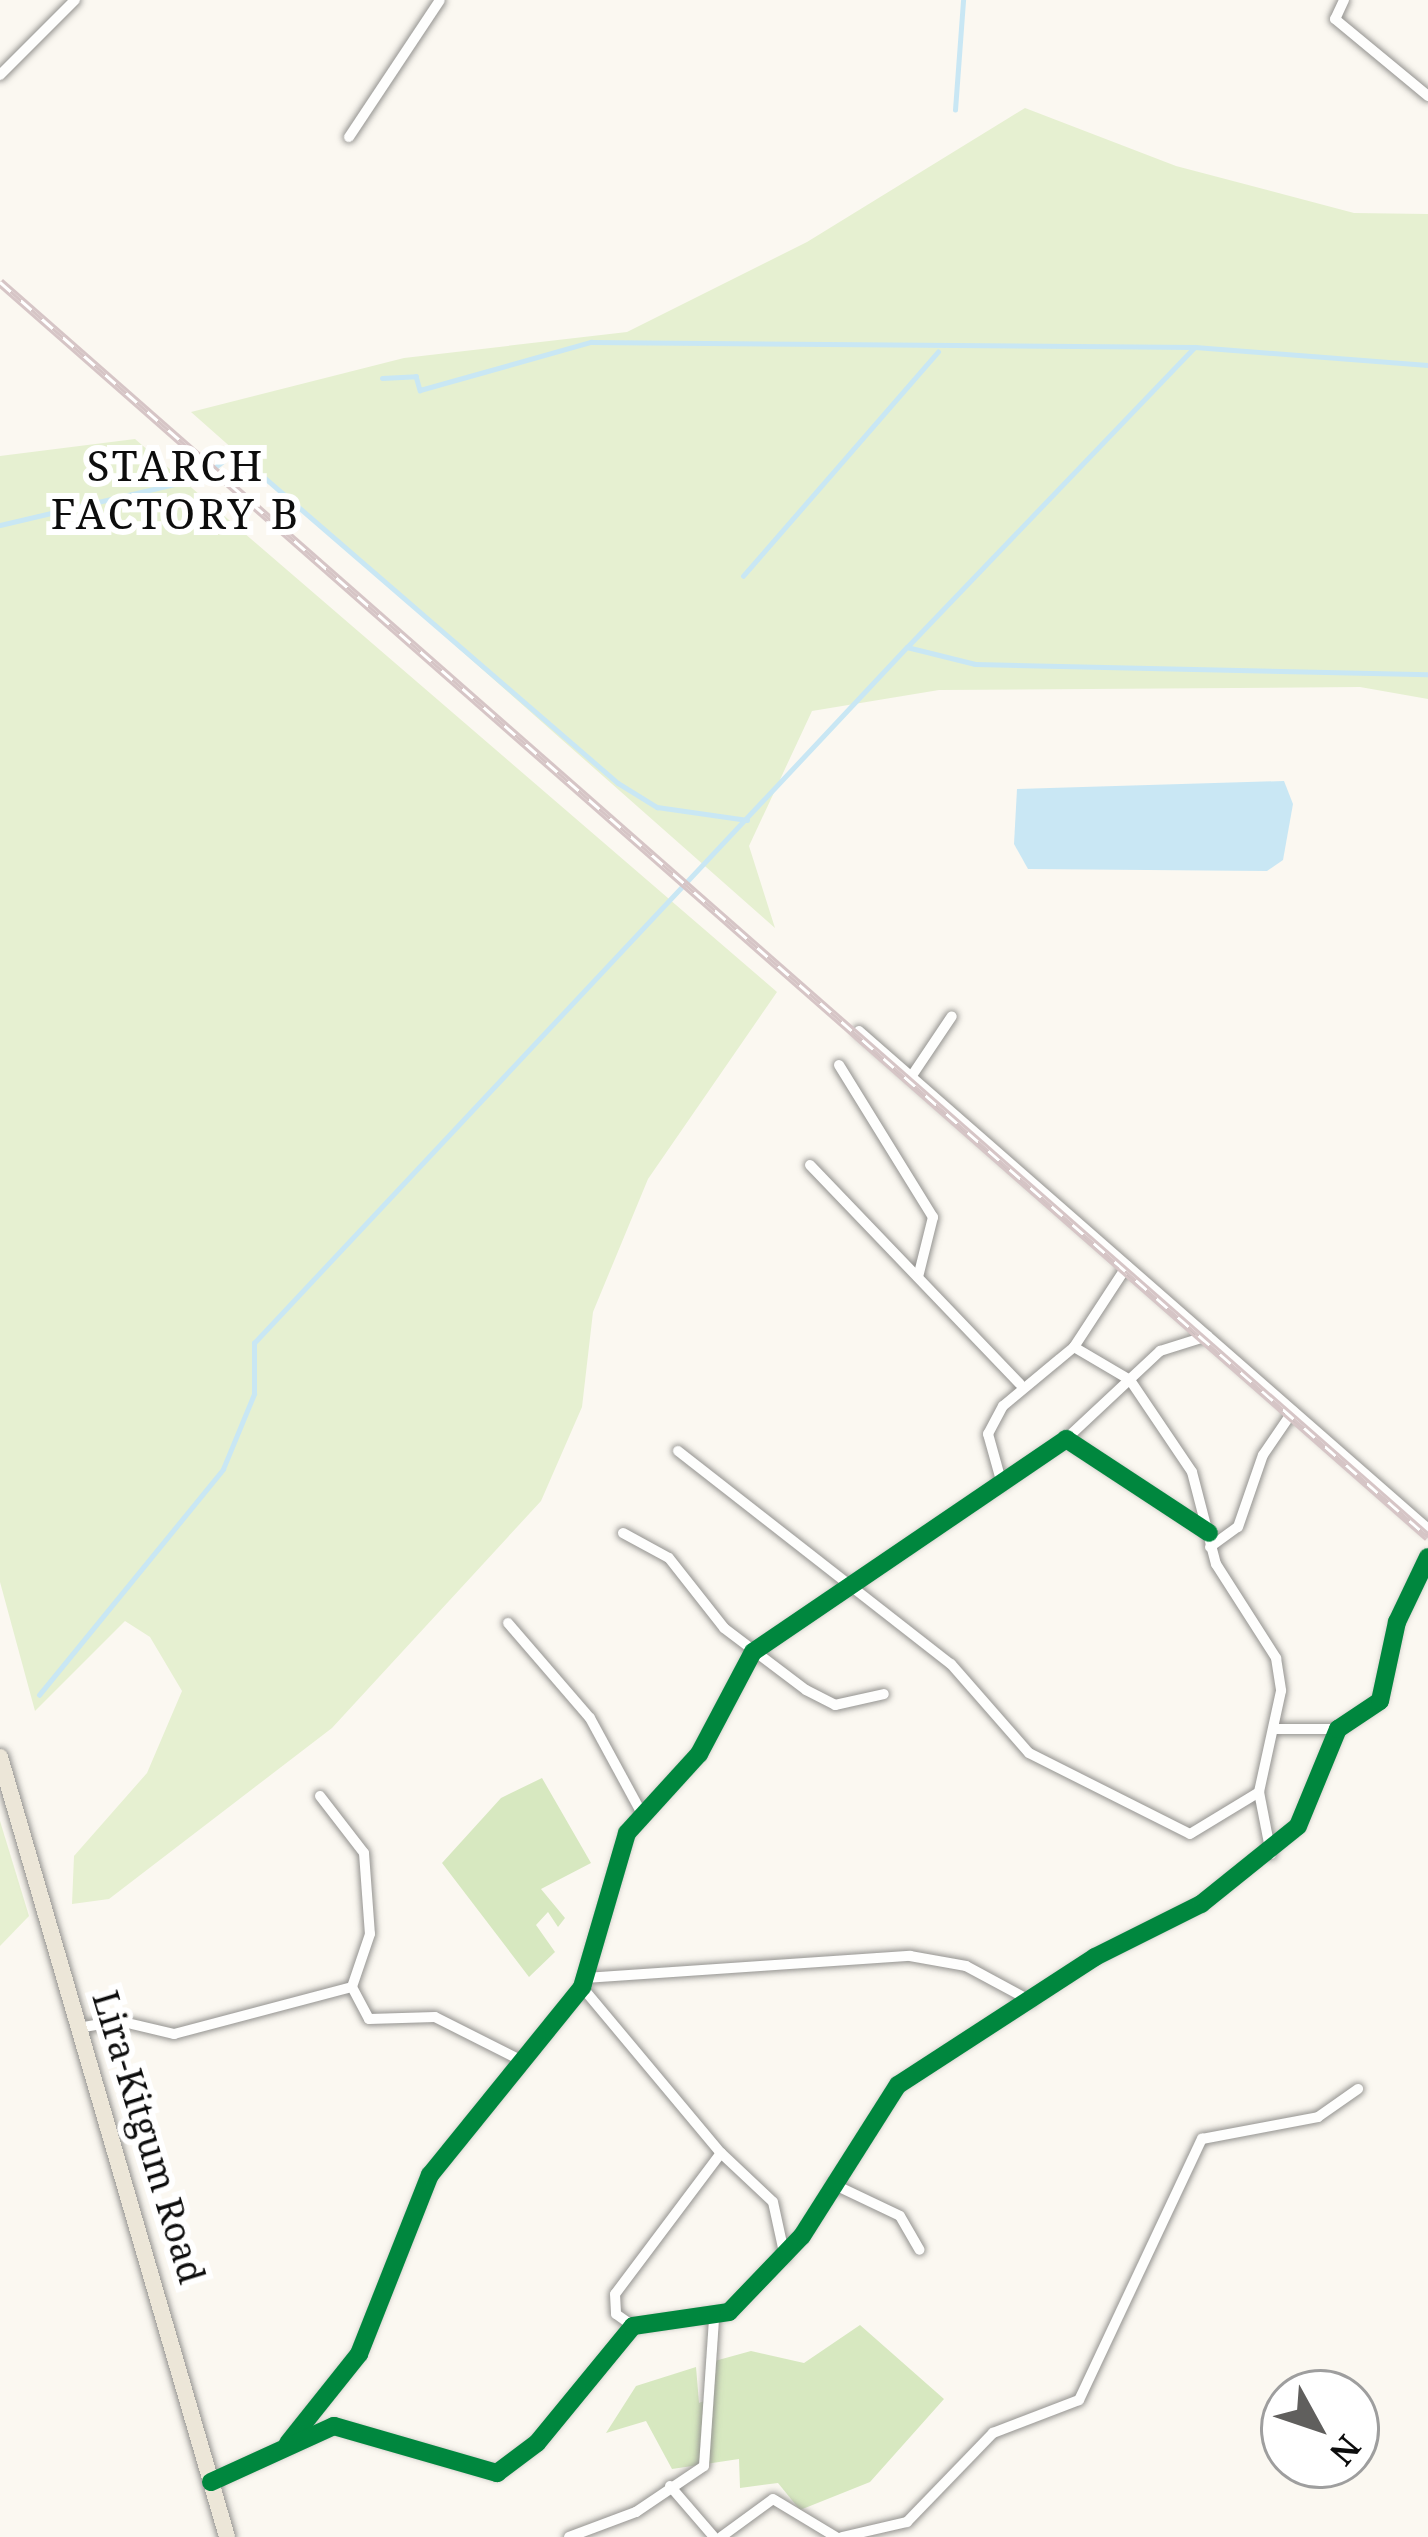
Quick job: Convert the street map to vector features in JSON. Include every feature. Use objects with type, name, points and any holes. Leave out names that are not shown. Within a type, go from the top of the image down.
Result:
[{"type":"main road","name":"Lira-Kitgum Road","points":[[0,1757],[84,2027],[227,2537]]},
{"type":"street","points":[[0,75],[75,0]]},
{"type":"street","points":[[349,137],[440,0]]},
{"type":"street","points":[[1344,0],[1335,19],[1428,97]]},
{"type":"street","points":[[911,1077],[952,1016]]},
{"type":"street","points":[[859,1031],[1428,1529]]},
{"type":"street","points":[[838,1065],[934,1217],[918,1276]]},
{"type":"street","points":[[810,1165],[1020,1384]]},
{"type":"street","points":[[1002,1484],[988,1434],[1020,1384],[1074,1347],[1127,1266]]},
{"type":"street","points":[[288,2443],[358,2354],[430,2175],[583,1982],[640,1810],[699,1754],[753,1652],[1066,1439],[1170,1346],[1208,1336]]},
{"type":"street","points":[[1074,1347],[1130,1380],[1202,1490],[1209,1540],[1234,1604],[1276,1658],[1276,1730],[1259,1792],[1271,1854]]},
{"type":"street","points":[[1209,1540],[1238,1527],[1263,1455],[1293,1411]]},
{"type":"street","points":[[1066,1439],[1209,1540]]},
{"type":"street","points":[[678,1451],[951,1664],[1029,1754],[1190,1834],[1259,1792]]},
{"type":"street","points":[[622,1533],[691,1578],[753,1652],[835,1705],[884,1694]]},
{"type":"street","points":[[1276,1730],[1338,1730],[1380,1701],[1397,1622],[1428,1557]]},
{"type":"street","points":[[508,1623],[590,1718],[640,1810]]},
{"type":"street","points":[[722,2153],[615,2294],[616,2314],[633,2326],[714,2320],[784,2258],[898,2086],[1271,1854],[1313,1802],[1338,1730]]},
{"type":"street","points":[[320,1796],[364,1853],[370,1934],[352,1987],[369,2019],[435,2018],[520,2060]]},
{"type":"street","points":[[583,1982],[910,1956],[966,1966],[1031,2001]]},
{"type":"street","points":[[583,1982],[722,2153],[773,2202],[784,2258]]},
{"type":"street","points":[[84,2027],[119,2021],[174,2034],[352,1987]]},
{"type":"street","points":[[670,2486],[717,2537],[773,2500],[839,2537],[908,2522],[952,2488],[993,2433],[1079,2399],[1202,2139],[1318,2117],[1358,2089]]},
{"type":"street","points":[[833,2184],[900,2216],[920,2250]]},
{"type":"street","points":[[568,2537],[599,2532],[711,2454],[714,2320]]},
{"type":"street","points":[[211,2482],[288,2443],[338,2426],[497,2473],[549,2429],[633,2326]]},
{"type":"green space","points":[[1025,108],[1176,166],[1354,213],[1428,214],[1428,699],[1360,687],[939,690],[812,711],[749,846],[775,928],[191,412],[404,358],[627,332],[807,242]]},
{"type":"green space","points":[[135,439],[777,992],[648,1179],[593,1312],[582,1407],[541,1501],[332,1728],[109,1899],[72,1904],[74,1856],[147,1773],[182,1691],[150,1637],[125,1621],[35,1711],[0,1582],[0,456]]},
{"type":"green space","points":[[542,1778],[591,1863],[541,1889],[565,1918],[558,1927],[548,1912],[536,1925],[555,1952],[529,1977],[442,1863],[501,1798]]},
{"type":"green space","points":[[0,1821],[29,1916],[0,1946]]},
{"type":"green space","points":[[860,2325],[944,2399],[870,2482],[800,2510],[778,2483],[740,2488],[739,2459],[672,2469],[646,2421],[606,2433],[636,2386],[696,2367],[699,2403],[712,2398],[711,2362],[751,2351],[804,2363]]},
{"type":"water","points":[[1284,781],[1293,804],[1283,860],[1267,871],[1028,869],[1014,844],[1017,789]]},
{"type":"waterway","points":[[955,110],[963,0]]},
{"type":"waterway","points":[[382,378],[416,376],[420,390],[591,342],[1195,347],[1428,365]]},
{"type":"waterway","points":[[908,646],[1195,347]]},
{"type":"waterway","points":[[743,576],[938,352]]},
{"type":"waterway","points":[[0,525],[201,478],[235,452],[618,783],[657,807],[747,820]]},
{"type":"waterway","points":[[39,1695],[223,1469],[254,1394],[254,1343],[907,647],[975,664],[1428,674]]},
{"type":"railway","points":[[0,282],[1428,1537]]},
{"type":"cycle path","points":[[288,2443],[359,2354],[430,2175],[582,1987],[627,1833],[699,1754],[753,1652],[1066,1439],[1209,1533]]},
{"type":"cycle path","points":[[211,2482],[334,2426],[497,2473],[537,2443],[633,2326],[729,2312],[802,2236],[898,2085],[1095,1957],[1201,1904],[1298,1826],[1338,1729],[1380,1701],[1397,1622],[1428,1557]]},
{"type":"district","name":"STARCH FACTORY B","points":[[176,489]]}]
